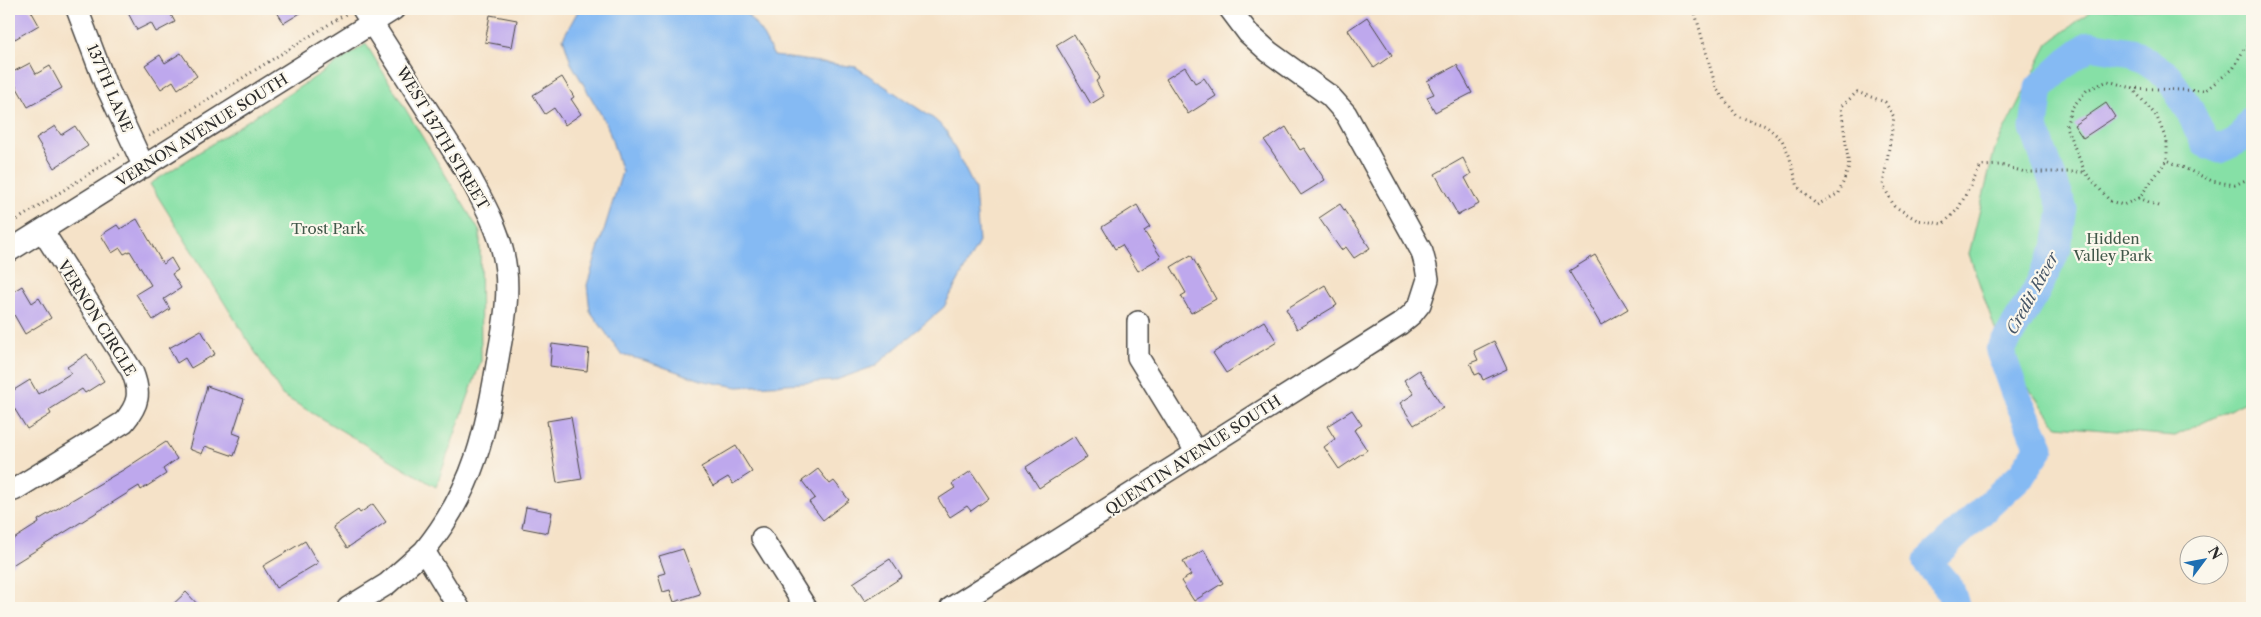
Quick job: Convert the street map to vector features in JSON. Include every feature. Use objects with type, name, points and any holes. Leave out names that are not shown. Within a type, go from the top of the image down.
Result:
[{"type":"street","name":"137TH LANE","points":[[77,9],[105,83],[144,167]]},
{"type":"street","name":"VERNON AVENUE SOUTH","points":[[9,251],[144,167],[368,16],[394,9]]},
{"type":"street","name":"QUENTIN AVENUE SOUTH","points":[[952,608],[1400,324],[1412,314],[1425,292],[1428,279],[1422,252],[1346,114],[1323,90],[1269,52],[1248,33],[1230,9]]},
{"type":"street","name":"WEST 137TH STREET","points":[[348,608],[387,584],[424,551],[440,532],[462,493],[478,456],[492,396],[506,312],[504,255],[489,214],[470,177],[368,16]]},
{"type":"street","name":"VERNON CIRCLE","points":[[9,490],[14,490],[124,422],[133,412],[138,399],[138,385],[132,371],[42,230]]},
{"type":"street","points":[[1138,322],[1138,357],[1197,453]]},
{"type":"street","points":[[762,538],[806,608]]},
{"type":"street","points":[[424,551],[459,608]]},
{"type":"path","points":[[9,224],[354,9]]},
{"type":"path","points":[[1694,9],[1716,88],[1737,116],[1766,126],[1782,140],[1789,155],[1798,187],[1817,205],[1839,193],[1849,167],[1841,107],[1857,92],[1885,102],[1894,117],[1883,185],[1894,206],[1918,220],[1943,224],[1958,210],[1981,166],[2000,166],[2025,172],[2085,172]]},
{"type":"path","points":[[2132,88],[2157,117],[2167,142],[2167,160],[2139,198],[2123,205],[2110,201],[2085,172],[2066,127],[2071,109],[2087,90],[2108,81],[2132,88],[2204,91],[2233,69],[2244,49],[2252,44]]},
{"type":"path","points":[[2167,160],[2212,181],[2235,185],[2252,177]]},
{"type":"path","points":[[2139,198],[2158,206]]},
{"type":"green space","name":"Hidden Valley Park","points":[[2093,9],[2252,9],[2252,399],[2175,436],[2057,426],[2004,355],[1969,254],[1995,148],[2048,44]]},
{"type":"green space","name":"Trost Park","points":[[366,44],[480,232],[481,361],[436,487],[282,395],[150,184]]},
{"type":"water","points":[[579,9],[743,9],[761,32],[774,56],[856,67],[934,119],[945,129],[975,189],[979,242],[944,307],[875,366],[833,381],[738,387],[704,381],[643,360],[622,355],[590,311],[587,285],[622,172],[607,125],[571,63],[563,38]]},
{"type":"building","points":[[9,9],[30,9],[39,25],[15,39],[9,29]]},
{"type":"building","points":[[126,9],[179,9],[170,13],[175,22],[156,32],[151,23],[137,30]]},
{"type":"building","points":[[275,9],[307,9],[284,23]]},
{"type":"building","points":[[490,15],[517,20],[512,47],[485,42]]},
{"type":"building","points":[[1367,17],[1392,55],[1374,68],[1348,30]]},
{"type":"building","points":[[1074,34],[1100,78],[1096,81],[1104,96],[1091,104],[1056,45]]},
{"type":"building","points":[[181,53],[197,76],[178,89],[173,81],[161,89],[145,65],[160,55],[165,63]]},
{"type":"building","points":[[30,63],[36,74],[50,66],[62,88],[28,107],[9,74]]},
{"type":"building","points":[[1457,65],[1472,93],[1435,112],[1427,97],[1434,94],[1427,81]]},
{"type":"building","points":[[1185,67],[1195,83],[1204,78],[1216,96],[1188,114],[1166,79]]},
{"type":"building","points":[[562,77],[574,97],[571,99],[581,114],[565,125],[554,108],[545,114],[533,95]]},
{"type":"building","points":[[2106,103],[2115,117],[2083,138],[2074,125]]},
{"type":"building","points":[[55,126],[61,135],[75,126],[88,146],[54,168],[36,138]]},
{"type":"building","points":[[1286,127],[1300,150],[1304,148],[1325,180],[1301,195],[1265,141]]},
{"type":"building","points":[[1463,158],[1471,174],[1465,178],[1479,204],[1458,215],[1435,174]]},
{"type":"building","points":[[1340,204],[1370,248],[1354,258],[1346,247],[1341,250],[1319,218]]},
{"type":"building","points":[[1137,205],[1150,227],[1144,231],[1161,257],[1138,271],[1122,245],[1115,249],[1102,227]]},
{"type":"building","points":[[137,219],[163,264],[171,258],[178,270],[172,274],[181,288],[164,299],[170,309],[153,320],[136,294],[151,285],[130,251],[124,254],[120,248],[112,253],[101,235],[117,225],[120,229]]},
{"type":"building","points":[[1191,255],[1216,299],[1191,313],[1181,296],[1186,293],[1171,267]]},
{"type":"building","points":[[1595,255],[1628,309],[1601,325],[1569,271]]},
{"type":"building","points":[[1325,285],[1337,305],[1297,329],[1286,309]]},
{"type":"building","points":[[22,286],[32,303],[39,298],[51,318],[25,334],[9,306],[9,294]]},
{"type":"building","points":[[1264,321],[1277,342],[1226,373],[1213,353]]},
{"type":"building","points":[[201,330],[215,354],[191,368],[185,358],[177,363],[169,348]]},
{"type":"building","points":[[1494,341],[1507,369],[1483,380],[1480,373],[1475,375],[1470,363],[1478,360],[1474,351]]},
{"type":"building","points":[[552,344],[589,349],[587,371],[550,366]]},
{"type":"building","points":[[87,354],[104,381],[85,393],[82,389],[49,410],[51,414],[27,429],[9,400],[9,393],[30,380],[38,394],[71,373],[67,367]]},
{"type":"building","points":[[1419,370],[1443,408],[1414,425],[1400,403],[1414,394],[1404,380]]},
{"type":"building","points":[[207,386],[244,399],[233,433],[241,436],[234,456],[205,446],[202,454],[189,449]]},
{"type":"building","points":[[1352,410],[1362,425],[1354,430],[1367,450],[1339,469],[1324,447],[1335,439],[1327,426]]},
{"type":"building","points":[[571,417],[582,479],[557,483],[547,421]]},
{"type":"building","points":[[1074,436],[1087,457],[1039,488],[1026,467]]},
{"type":"building","points":[[166,442],[177,459],[163,469],[166,474],[141,490],[139,486],[9,567],[9,542],[39,523],[38,520],[123,470]]},
{"type":"building","points":[[736,446],[752,472],[733,484],[728,477],[713,486],[701,467]]},
{"type":"building","points":[[818,469],[830,484],[834,481],[849,500],[823,520],[809,502],[815,498],[802,481]]},
{"type":"building","points":[[971,471],[989,498],[971,511],[967,506],[950,517],[938,499],[955,488],[952,484]]},
{"type":"building","points":[[373,504],[386,522],[347,548],[333,527],[358,510],[360,513]]},
{"type":"building","points":[[526,507],[552,512],[548,533],[522,528]]},
{"type":"building","points":[[305,541],[318,563],[276,588],[263,566]]},
{"type":"building","points":[[683,549],[700,594],[674,602],[670,590],[663,592],[658,575],[665,573],[659,556]]},
{"type":"building","points":[[1204,550],[1223,583],[1194,601],[1181,581],[1191,575],[1183,562]]},
{"type":"building","points":[[890,559],[902,577],[865,601],[853,583]]},
{"type":"building","points":[[186,592],[201,608],[169,608]]},
{"type":"waterway","name":"Credit River","points":[[1956,608],[1950,589],[1927,562],[2022,474],[2040,447],[2015,393],[2000,351],[2035,293],[2057,249],[2063,209],[2034,128],[2039,88],[2068,61],[2090,45],[2132,52],[2167,75],[2189,109],[2205,143],[2220,149],[2242,138],[2252,120]]}]
